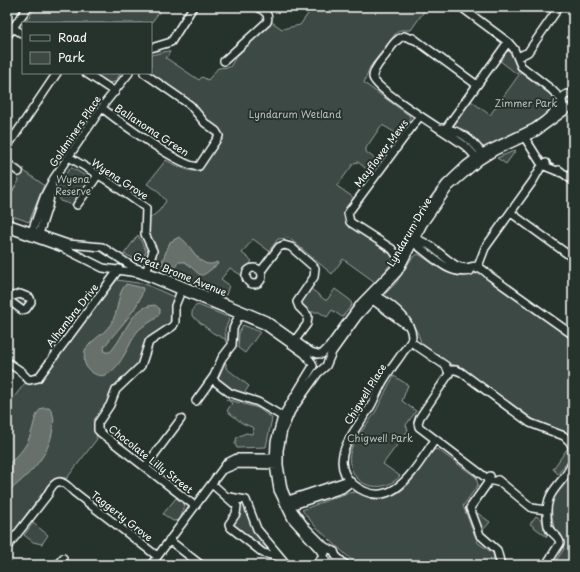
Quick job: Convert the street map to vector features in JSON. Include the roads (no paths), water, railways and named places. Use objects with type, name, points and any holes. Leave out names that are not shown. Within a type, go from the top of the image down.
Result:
[{"type":"street","points":[[7,36],[28,7]]},
{"type":"street","points":[[224,61],[267,22],[267,13],[258,7]]},
{"type":"street","points":[[460,7],[510,43],[523,68],[551,89],[562,101],[563,105],[571,108]]},
{"type":"street","points":[[517,55],[525,54],[555,13],[557,7]]},
{"type":"street","points":[[152,48],[171,42],[190,8]]},
{"type":"street","points":[[13,28],[22,33]]},
{"type":"street","points":[[477,85],[415,40],[409,33],[403,32],[398,34],[394,44],[370,73],[369,77],[371,83],[380,87],[420,116],[443,129],[480,157]]},
{"type":"street","points":[[443,129],[498,56],[510,43]]},
{"type":"street","points":[[7,147],[56,74]]},
{"type":"street","points":[[88,74],[115,92]]},
{"type":"street","name":"Goldminers Place","points":[[35,235],[42,201],[52,182],[102,108],[128,74]]},
{"type":"street","name":"Ballanoma Green","points":[[102,108],[179,161],[191,167],[199,166],[216,142],[219,136],[218,133],[205,123],[190,105],[145,74]]},
{"type":"street","points":[[551,89],[571,94]]},
{"type":"street","name":"Lyndarum Drive","points":[[396,271],[404,250],[445,193],[460,176],[480,157],[534,128],[555,112],[564,96],[571,94]]},
{"type":"street","name":"Lyndarum Drive","points":[[480,157],[525,138],[548,125],[571,108]]},
{"type":"street","name":"Mayflower Mews","points":[[400,260],[392,249],[350,222],[348,216],[349,211],[420,116]]},
{"type":"street","points":[[525,138],[535,154],[545,165],[562,173],[573,181]]},
{"type":"street","name":"Wyena Grove","points":[[68,157],[98,175],[146,208],[145,234],[153,251],[146,273]]},
{"type":"street","points":[[7,163],[19,172]]},
{"type":"street","points":[[476,267],[476,259],[545,165]]},
{"type":"street","points":[[77,205],[98,175]]},
{"type":"street","points":[[511,213],[573,258]]},
{"type":"street","name":"Great Brome Avenue","points":[[7,222],[70,251],[97,266],[117,272],[146,273]]},
{"type":"street","name":"Great Brome Avenue","points":[[7,228],[68,244],[102,247],[124,262],[146,273],[240,312],[266,320],[308,357],[313,364]]},
{"type":"street","points":[[412,240],[430,246],[457,266],[476,267],[573,336]]},
{"type":"street","name":"Lyndarum Drive","points":[[320,354],[372,296],[390,279],[396,271],[412,240]]},
{"type":"street","points":[[260,271],[279,247],[284,245],[291,247],[315,268],[314,277],[298,300],[299,307],[307,314],[309,318],[307,324],[293,343]]},
{"type":"street","name":"Mayflower Mews","points":[[392,249],[404,250]]},
{"type":"street","name":"Alhambra Drive","points":[[7,362],[31,376],[42,371],[124,262]]},
{"type":"street","name":"Chocolate Lilly Street","points":[[183,288],[175,306],[173,326],[149,342],[142,366],[118,387],[110,405],[97,425],[101,433],[195,506]]},
{"type":"street","points":[[372,296],[408,326],[412,334],[411,342],[446,366],[449,372]]},
{"type":"street","name":"Lyndarum Drive","points":[[327,361],[372,296]]},
{"type":"street","points":[[196,401],[212,380],[222,358],[232,345],[233,329],[240,312]]},
{"type":"street","name":"Chigwell Place","points":[[350,481],[343,463],[344,446],[368,411],[383,381],[411,342]]},
{"type":"street","name":"Great Brome Avenue","points":[[293,343],[311,352],[320,354]]},
{"type":"street","points":[[285,418],[322,369],[326,366],[327,361],[320,354],[312,359],[313,364],[276,434],[276,462],[278,490],[302,532],[327,553]]},
{"type":"street","points":[[313,364],[317,369],[322,369]]},
{"type":"street","points":[[449,372],[464,375],[530,423],[564,436],[570,442],[573,449]]},
{"type":"street","points":[[449,372],[418,421],[419,428],[475,469],[485,471],[489,478],[501,483],[538,510],[546,508]]},
{"type":"street","points":[[212,380],[230,393],[258,402],[285,418]]},
{"type":"street","points":[[145,467],[181,419]]},
{"type":"street","points":[[286,504],[342,489],[350,481],[363,491],[375,494],[383,494],[396,489],[406,480],[435,440]]},
{"type":"street","points":[[151,565],[228,463],[237,458],[276,462]]},
{"type":"street","points":[[546,565],[560,543],[559,539],[549,530],[546,508],[552,491],[573,462]]},
{"type":"street","points":[[489,478],[472,504],[470,512],[481,537],[497,550],[501,565]]},
{"type":"street","name":"Taggerty Grove","points":[[7,547],[47,495],[53,484],[59,482],[65,483],[74,492],[158,556]]},
{"type":"street","points":[[212,484],[237,506]]},
{"type":"street","points":[[226,495],[234,499],[244,499],[247,501],[257,529],[285,562]]},
{"type":"street","points":[[244,499],[239,502],[237,512],[230,522],[230,526],[264,553],[274,555],[285,562]]},
{"type":"street","points":[[169,540],[201,565]]},
{"type":"street","points":[[264,553],[269,551],[270,545]]},
{"type":"street","points":[[316,565],[327,553],[334,551],[333,562]]},
{"type":"street","points":[[327,553],[326,560],[346,565]]},
{"type":"street","points":[[57,565],[63,558]]},
{"type":"park label","name":"Zimmer Park","points":[[526,103]]},
{"type":"park label","name":"Lyndarum Wetland","points":[[295,114]]},
{"type":"park label","name":"Wyena Reserve","points":[[73,184]]},
{"type":"park label","name":"Chigwell Park","points":[[380,438]]}]
